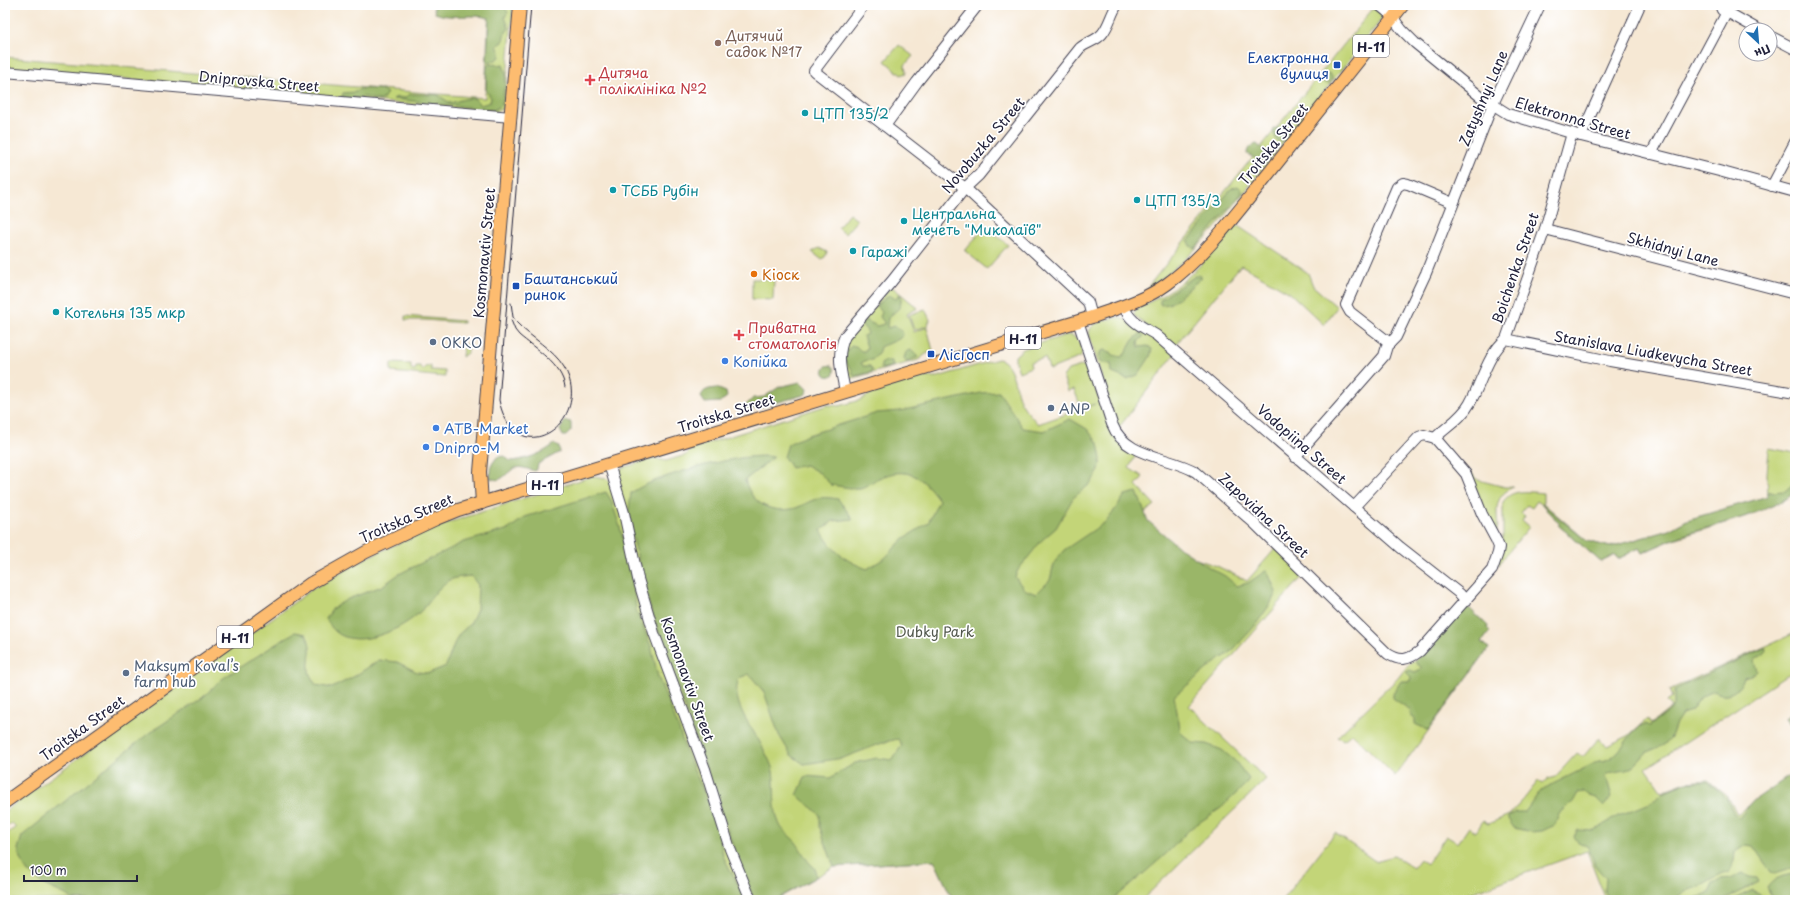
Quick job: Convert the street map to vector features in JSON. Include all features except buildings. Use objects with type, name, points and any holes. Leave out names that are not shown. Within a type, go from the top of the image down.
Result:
[{"type":"main road","name":"Kosmonavtiv Street","points":[[482,503],[480,472],[520,5]]},
{"type":"main road","name":"Troitska Street","points":[[5,802],[311,583],[366,552],[436,519],[482,503],[845,391],[1092,317],[1124,306],[1165,285],[1198,258],[1256,189],[1403,5]]},
{"type":"street","points":[[864,5],[814,71],[964,188],[1088,302],[1092,317]]},
{"type":"street","points":[[885,126],[917,82],[978,5]]},
{"type":"street","name":"Novobuzka Street","points":[[845,391],[839,362],[840,346],[845,336],[892,281],[964,188],[979,175],[1080,48],[1095,40],[1102,34],[1117,5]]},
{"type":"street","name":"Elektronna Street","points":[[1379,5],[1390,14],[1415,43],[1492,106],[1523,119],[1576,135],[1795,192]]},
{"type":"street","name":"Zatyshnyi Lane","points":[[1295,457],[1384,356],[1390,342],[1396,337],[1414,301],[1473,157],[1492,106],[1540,5]]},
{"type":"street","name":"Boichenka Street","points":[[1435,438],[1463,413],[1470,404],[1496,349],[1506,339],[1576,135],[1640,5]]},
{"type":"street","points":[[1651,154],[1723,9],[1745,22]]},
{"type":"street","points":[[1778,40],[1795,49]]},
{"type":"street","name":"Dniprovska Street","points":[[5,72],[511,117]]},
{"type":"street","points":[[1772,186],[1795,142]]},
{"type":"street","points":[[1390,342],[1347,309],[1347,301],[1400,184],[1408,184],[1418,187],[1453,203]]},
{"type":"street","name":"Skhidnyi Lane","points":[[1545,229],[1795,294]]},
{"type":"street","name":"Vodopiina Street","points":[[1124,306],[1127,314],[1132,320],[1156,335],[1295,457],[1400,547],[1460,594],[1466,601]]},
{"type":"street","name":"Zapovidna Street","points":[[1078,321],[1112,424],[1115,432],[1120,438],[1133,448],[1185,466],[1203,477],[1254,523],[1388,654],[1402,660],[1416,654],[1466,601],[1492,570],[1496,562],[1499,546],[1482,514],[1466,474],[1435,438]]},
{"type":"street","name":"Stanislava Liudkevycha Street","points":[[1506,339],[1610,361],[1795,393]]},
{"type":"street","points":[[1354,507],[1419,437],[1424,435],[1435,438]]},
{"type":"street","name":"Kosmonavtiv Street","points":[[609,464],[624,513],[638,579],[654,633],[705,769],[730,849],[751,900]]},
{"type":"green space","points":[[433,5],[504,5],[508,12],[505,17],[509,28],[504,35],[503,42],[497,46],[500,52],[500,57],[494,61],[488,62],[487,60],[489,18],[442,15],[435,13]]},
{"type":"green space","points":[[489,5],[513,5],[505,105],[502,109],[495,112],[5,68],[5,57],[485,98]]},
{"type":"green space","points":[[1375,6],[1383,13],[1381,20],[1229,212],[1214,230],[1182,262],[1146,289]]},
{"type":"green space","points":[[899,45],[913,56],[905,65],[906,73],[901,75],[885,61]]},
{"type":"green space","points":[[490,64],[503,64],[506,74],[502,104],[494,110],[393,99],[397,97],[405,98],[410,94],[438,95],[450,103],[474,98],[481,105],[490,102],[491,98],[486,90],[487,66]]},
{"type":"green space","points":[[1325,73],[1329,73],[1331,74],[1331,82],[1325,83],[1322,80],[1322,76]]},
{"type":"green space","points":[[359,89],[378,89],[387,93],[382,100],[364,97],[342,97],[343,93],[356,92]]},
{"type":"green space","points":[[1286,125],[1289,128],[1286,137],[1282,142],[1277,141],[1273,131],[1275,128],[1281,129]]},
{"type":"green space","points":[[1257,144],[1270,156],[1268,161],[1262,162],[1247,154],[1250,147]]},
{"type":"green space","points":[[1238,186],[1242,190],[1242,193],[1197,246],[1195,248],[1190,246],[1188,241],[1232,188]]},
{"type":"green space","points":[[849,214],[857,220],[845,234],[838,228]]},
{"type":"green space","points":[[1235,224],[1308,273],[1313,286],[1337,307],[1324,325],[1290,293],[1241,265],[1174,347],[1134,316],[1134,313],[1137,308],[1154,300],[1181,283],[1203,263]]},
{"type":"green space","points":[[985,226],[1008,245],[987,269],[965,251]]},
{"type":"green space","points":[[819,248],[827,252],[825,257],[821,259],[812,252]]},
{"type":"green space","points":[[1198,274],[1201,275],[1201,278],[1177,299],[1169,304],[1160,304],[1160,300]]},
{"type":"green space","points":[[752,279],[774,279],[773,300],[752,299]]},
{"type":"green space","points":[[891,286],[918,308],[907,314],[914,332],[927,327],[933,351],[918,360],[850,379],[845,372],[844,367],[844,350],[846,341]]},
{"type":"green space","points":[[889,295],[896,299],[898,295],[901,295],[901,304],[899,308],[888,318],[887,326],[888,328],[894,326],[902,331],[903,335],[895,341],[880,347],[878,354],[872,360],[867,360],[861,363],[863,366],[870,366],[873,371],[872,372],[855,376],[853,375],[852,369],[846,363],[846,353],[852,346],[856,346],[861,351],[865,351],[867,347],[863,336],[867,334],[867,331],[861,324],[865,320],[877,326],[884,324],[880,317],[882,312],[876,306]]},
{"type":"green space","points":[[925,309],[930,320],[927,326],[914,330],[909,315]]},
{"type":"green space","points":[[405,316],[463,321],[463,323],[405,320]]},
{"type":"green space","points":[[1119,317],[1130,322],[1175,354],[1117,430],[1089,334],[1092,327],[1096,324],[1105,320]]},
{"type":"green space","points":[[1141,333],[1144,336],[1138,342],[1139,347],[1148,346],[1152,349],[1150,357],[1138,375],[1127,379],[1112,373],[1111,364],[1102,363],[1099,360],[1100,352],[1104,350],[1121,357],[1125,354],[1133,340]]},
{"type":"green space","points":[[1066,335],[1075,337],[1078,341],[1083,349],[1081,357],[1051,369],[1049,368],[1045,358],[1030,362],[1031,367],[1019,372],[1015,356],[1023,349]]},
{"type":"green space","points":[[465,344],[469,345],[468,352],[462,357],[463,347]]},
{"type":"green space","points":[[911,350],[918,357],[906,362],[904,358],[906,352]]},
{"type":"green space","name":"Dubky Park","points":[[998,359],[1004,361],[1008,365],[1019,399],[1027,412],[1038,424],[1095,404],[1081,408],[1074,389],[1068,391],[1063,377],[1068,370],[1084,365],[1088,368],[1109,425],[1137,453],[1129,468],[1143,477],[1136,485],[1155,505],[1140,516],[1148,543],[1217,566],[1247,581],[1276,548],[1304,575],[1189,706],[1266,779],[1142,900],[953,900],[934,860],[834,867],[775,900],[5,900],[5,835],[16,827],[12,823],[5,828],[5,811],[314,588],[368,557],[435,527],[593,476],[606,478],[610,482],[625,467],[654,458],[666,461],[686,455],[693,448],[828,405],[839,406],[861,400],[875,391],[920,377],[938,377]]},
{"type":"green space","points":[[885,361],[892,361],[893,366],[881,369],[881,364]]},
{"type":"green space","points":[[391,363],[411,364],[411,369],[415,370],[416,366],[420,366],[421,369],[424,369],[425,367],[431,365],[431,370],[445,371],[445,377],[391,372]]},
{"type":"green space","points":[[829,365],[833,367],[835,371],[833,375],[829,377],[825,375],[823,371],[825,367]]},
{"type":"green space","points":[[800,382],[807,389],[806,394],[804,395],[749,410],[746,408],[746,405],[753,398],[764,397],[779,387]]},
{"type":"green space","points":[[716,388],[726,392],[727,397],[720,402],[705,403],[701,397],[703,392]]},
{"type":"green space","points":[[999,392],[1023,428],[1044,431],[1070,419],[1087,429],[1098,443],[1101,459],[1099,471],[1090,484],[1073,498],[1056,528],[1042,540],[1018,570],[1015,577],[1024,589],[1036,594],[1050,580],[1054,563],[1064,550],[1107,521],[1125,495],[1137,492],[1148,521],[1180,548],[1225,576],[1237,586],[1248,583],[1267,570],[1276,592],[1271,603],[1254,627],[1231,652],[1212,665],[1174,696],[1181,733],[1193,743],[1206,744],[1222,750],[1235,761],[1249,779],[1243,787],[1221,808],[1191,828],[1166,854],[1113,900],[953,900],[934,860],[834,867],[820,828],[820,815],[797,795],[806,776],[830,778],[855,763],[877,758],[892,760],[902,745],[898,739],[885,742],[843,758],[804,764],[791,755],[779,735],[764,692],[749,674],[739,678],[737,697],[740,707],[772,766],[775,804],[780,826],[795,841],[811,865],[815,868],[816,877],[775,900],[754,900],[743,875],[647,598],[628,517],[631,493],[642,486],[659,479],[700,466],[743,458],[761,456],[774,457],[745,480],[748,489],[753,496],[764,506],[779,510],[796,508],[819,498],[838,499],[853,519],[833,521],[821,530],[825,538],[835,550],[846,559],[867,569],[885,558],[903,539],[928,523],[939,500],[927,485],[907,473],[889,474],[860,488],[831,485],[821,474],[806,465],[791,468],[784,457],[788,444],[808,435],[877,413],[900,411],[981,393]]},
{"type":"green space","points":[[565,421],[571,422],[571,431],[566,436],[563,436],[560,430]]},
{"type":"green space","points":[[554,444],[559,447],[560,452],[538,464],[535,471],[516,468],[501,479],[498,480],[490,478],[492,464],[497,457],[505,456],[510,461],[521,460],[533,456]]},
{"type":"green space","points":[[1769,448],[1795,453],[1795,480],[1783,501],[1744,517],[1674,539],[1642,553],[1639,548],[1618,559],[1615,555],[1601,562],[1558,525],[1560,523],[1546,510],[1547,508],[1537,501],[1532,508],[1527,505],[1521,513],[1525,516],[1522,521],[1529,527],[1498,565],[1503,535],[1503,502],[1511,495],[1521,492],[1543,493],[1543,503],[1587,541],[1610,547],[1669,530],[1687,520],[1768,496],[1767,474]]},
{"type":"green space","points":[[1467,468],[1478,480],[1505,487],[1513,487],[1505,493],[1497,505],[1498,524],[1495,534]]},
{"type":"green space","points":[[1795,482],[1795,493],[1767,508],[1689,533],[1642,553],[1639,548],[1618,559],[1615,555],[1601,562],[1558,525],[1560,523],[1546,510],[1547,508],[1587,541],[1610,547],[1669,530],[1687,520],[1768,496],[1768,492],[1785,491]]},
{"type":"green space","points":[[606,492],[611,500],[619,524],[633,576],[636,610],[651,646],[658,677],[679,729],[686,752],[714,814],[719,830],[723,856],[746,900],[73,900],[66,895],[44,885],[28,872],[20,859],[18,849],[22,836],[149,733],[202,698],[222,679],[295,632],[306,634],[310,645],[309,672],[316,685],[332,688],[355,676],[379,660],[397,662],[417,672],[429,673],[446,666],[459,634],[470,624],[477,609],[478,585],[471,576],[455,578],[445,583],[413,618],[392,631],[380,635],[355,639],[344,637],[331,627],[326,619],[333,608],[348,599],[382,586],[399,574],[464,542],[509,529],[525,517]]},
{"type":"green space","points":[[1465,607],[1468,607],[1488,626],[1487,628],[1490,631],[1482,642],[1489,648],[1428,730],[1415,724],[1415,719],[1411,716],[1410,710],[1393,698],[1393,694],[1401,681],[1410,681],[1411,677],[1406,672],[1410,670],[1415,672],[1421,669],[1415,660],[1431,646],[1434,646],[1436,641],[1444,634]]},
{"type":"green space","points":[[1467,607],[1488,626],[1487,628],[1490,631],[1482,642],[1489,648],[1395,776],[1352,733],[1344,740],[1337,737],[1398,678],[1408,665],[1418,658]]},
{"type":"green space","points":[[1795,633],[1795,670],[1646,768],[1662,791],[1686,782],[1708,780],[1728,797],[1737,814],[1795,774],[1795,900],[1606,900],[1587,851],[1451,900],[1282,900],[1335,833],[1375,861],[1394,856],[1413,868],[1420,859],[1427,864],[1446,836],[1458,843],[1469,827],[1476,832],[1483,821],[1488,824],[1509,815],[1538,781],[1543,784],[1547,779],[1555,777],[1577,753],[1583,757],[1598,739],[1607,746],[1628,736],[1647,719],[1651,724],[1672,707],[1667,701],[1672,697],[1669,690]]},
{"type":"green space","points":[[1766,648],[1765,653],[1754,661],[1757,671],[1754,674],[1744,677],[1736,690],[1728,694],[1714,691],[1701,697],[1691,711],[1682,714],[1676,723],[1671,737],[1664,745],[1647,752],[1634,766],[1626,770],[1608,773],[1606,776],[1612,797],[1604,806],[1596,798],[1589,796],[1584,792],[1578,793],[1573,802],[1559,814],[1555,825],[1542,831],[1531,832],[1514,828],[1508,817],[1516,812],[1525,812],[1543,789],[1599,761],[1607,760],[1619,750],[1640,726],[1646,724],[1650,726],[1674,707],[1674,690]]},
{"type":"green space","points":[[1795,707],[1795,724],[1789,724],[1785,719]]},
{"type":"green space","points":[[1795,772],[1795,867],[1775,873],[1771,872],[1753,846],[1746,845],[1735,852],[1734,861],[1729,872],[1720,875],[1700,887],[1685,891],[1673,900],[1609,900],[1605,891],[1606,878],[1596,867],[1588,847],[1577,841],[1574,836],[1578,830],[1593,831],[1618,816],[1650,803],[1663,792],[1685,783],[1708,782],[1727,799],[1734,814],[1739,818],[1753,801]]},
{"type":"green space","points":[[1743,873],[1749,877],[1757,878],[1759,882],[1723,900],[1688,900],[1706,895],[1709,893],[1713,884],[1720,880],[1731,879]]},
{"type":"green space","points":[[1795,874],[1795,900],[1773,900],[1767,888],[1769,885],[1779,878]]},
{"type":"green space","points":[[1753,890],[1759,893],[1765,900],[1732,900]]},
{"type":"tram line","points":[[511,303],[513,317],[517,323],[560,361],[564,367],[571,387],[570,406],[562,421],[550,432],[535,437],[520,434],[508,423],[499,400],[531,5]]},
{"type":"tram line","points":[[511,320],[519,335],[547,358],[559,371],[565,387]]},
{"type":"place","name":"Дитячий садок №17","points":[[718,43]]},
{"type":"place","name":"Електронна вулиця","points":[[1337,65]]},
{"type":"place","name":"Дитяча поліклініка №2","points":[[590,80]]},
{"type":"place","name":"ЦТП 135/2","points":[[805,113]]},
{"type":"place","name":"ТСББ Рубін","points":[[613,190]]},
{"type":"place","name":"ЦТП 135/3","points":[[1137,200]]},
{"type":"place","name":"Центральна мечеть \"Миколаїв\"","points":[[904,221]]},
{"type":"place","name":"Гаражі","points":[[853,251]]},
{"type":"place","name":"Кіоск","points":[[754,274]]},
{"type":"place","name":"Баштанський ринок","points":[[516,286]]},
{"type":"place","name":"Котельня 135 мкр","points":[[56,312]]},
{"type":"place","name":"Приватна стоматологія","points":[[739,335]]},
{"type":"place","name":"OKKO","points":[[433,342]]},
{"type":"place","name":"ЛісГосп","points":[[931,354]]},
{"type":"place","name":"Копійка","points":[[725,361]]},
{"type":"place","name":"ANP","points":[[1051,408]]},
{"type":"place","name":"ATB-Market","points":[[436,428]]},
{"type":"place","name":"Dnipro-M","points":[[426,447]]},
{"type":"place","name":"Maksym Koval’s farm hub","points":[[126,673]]}]
